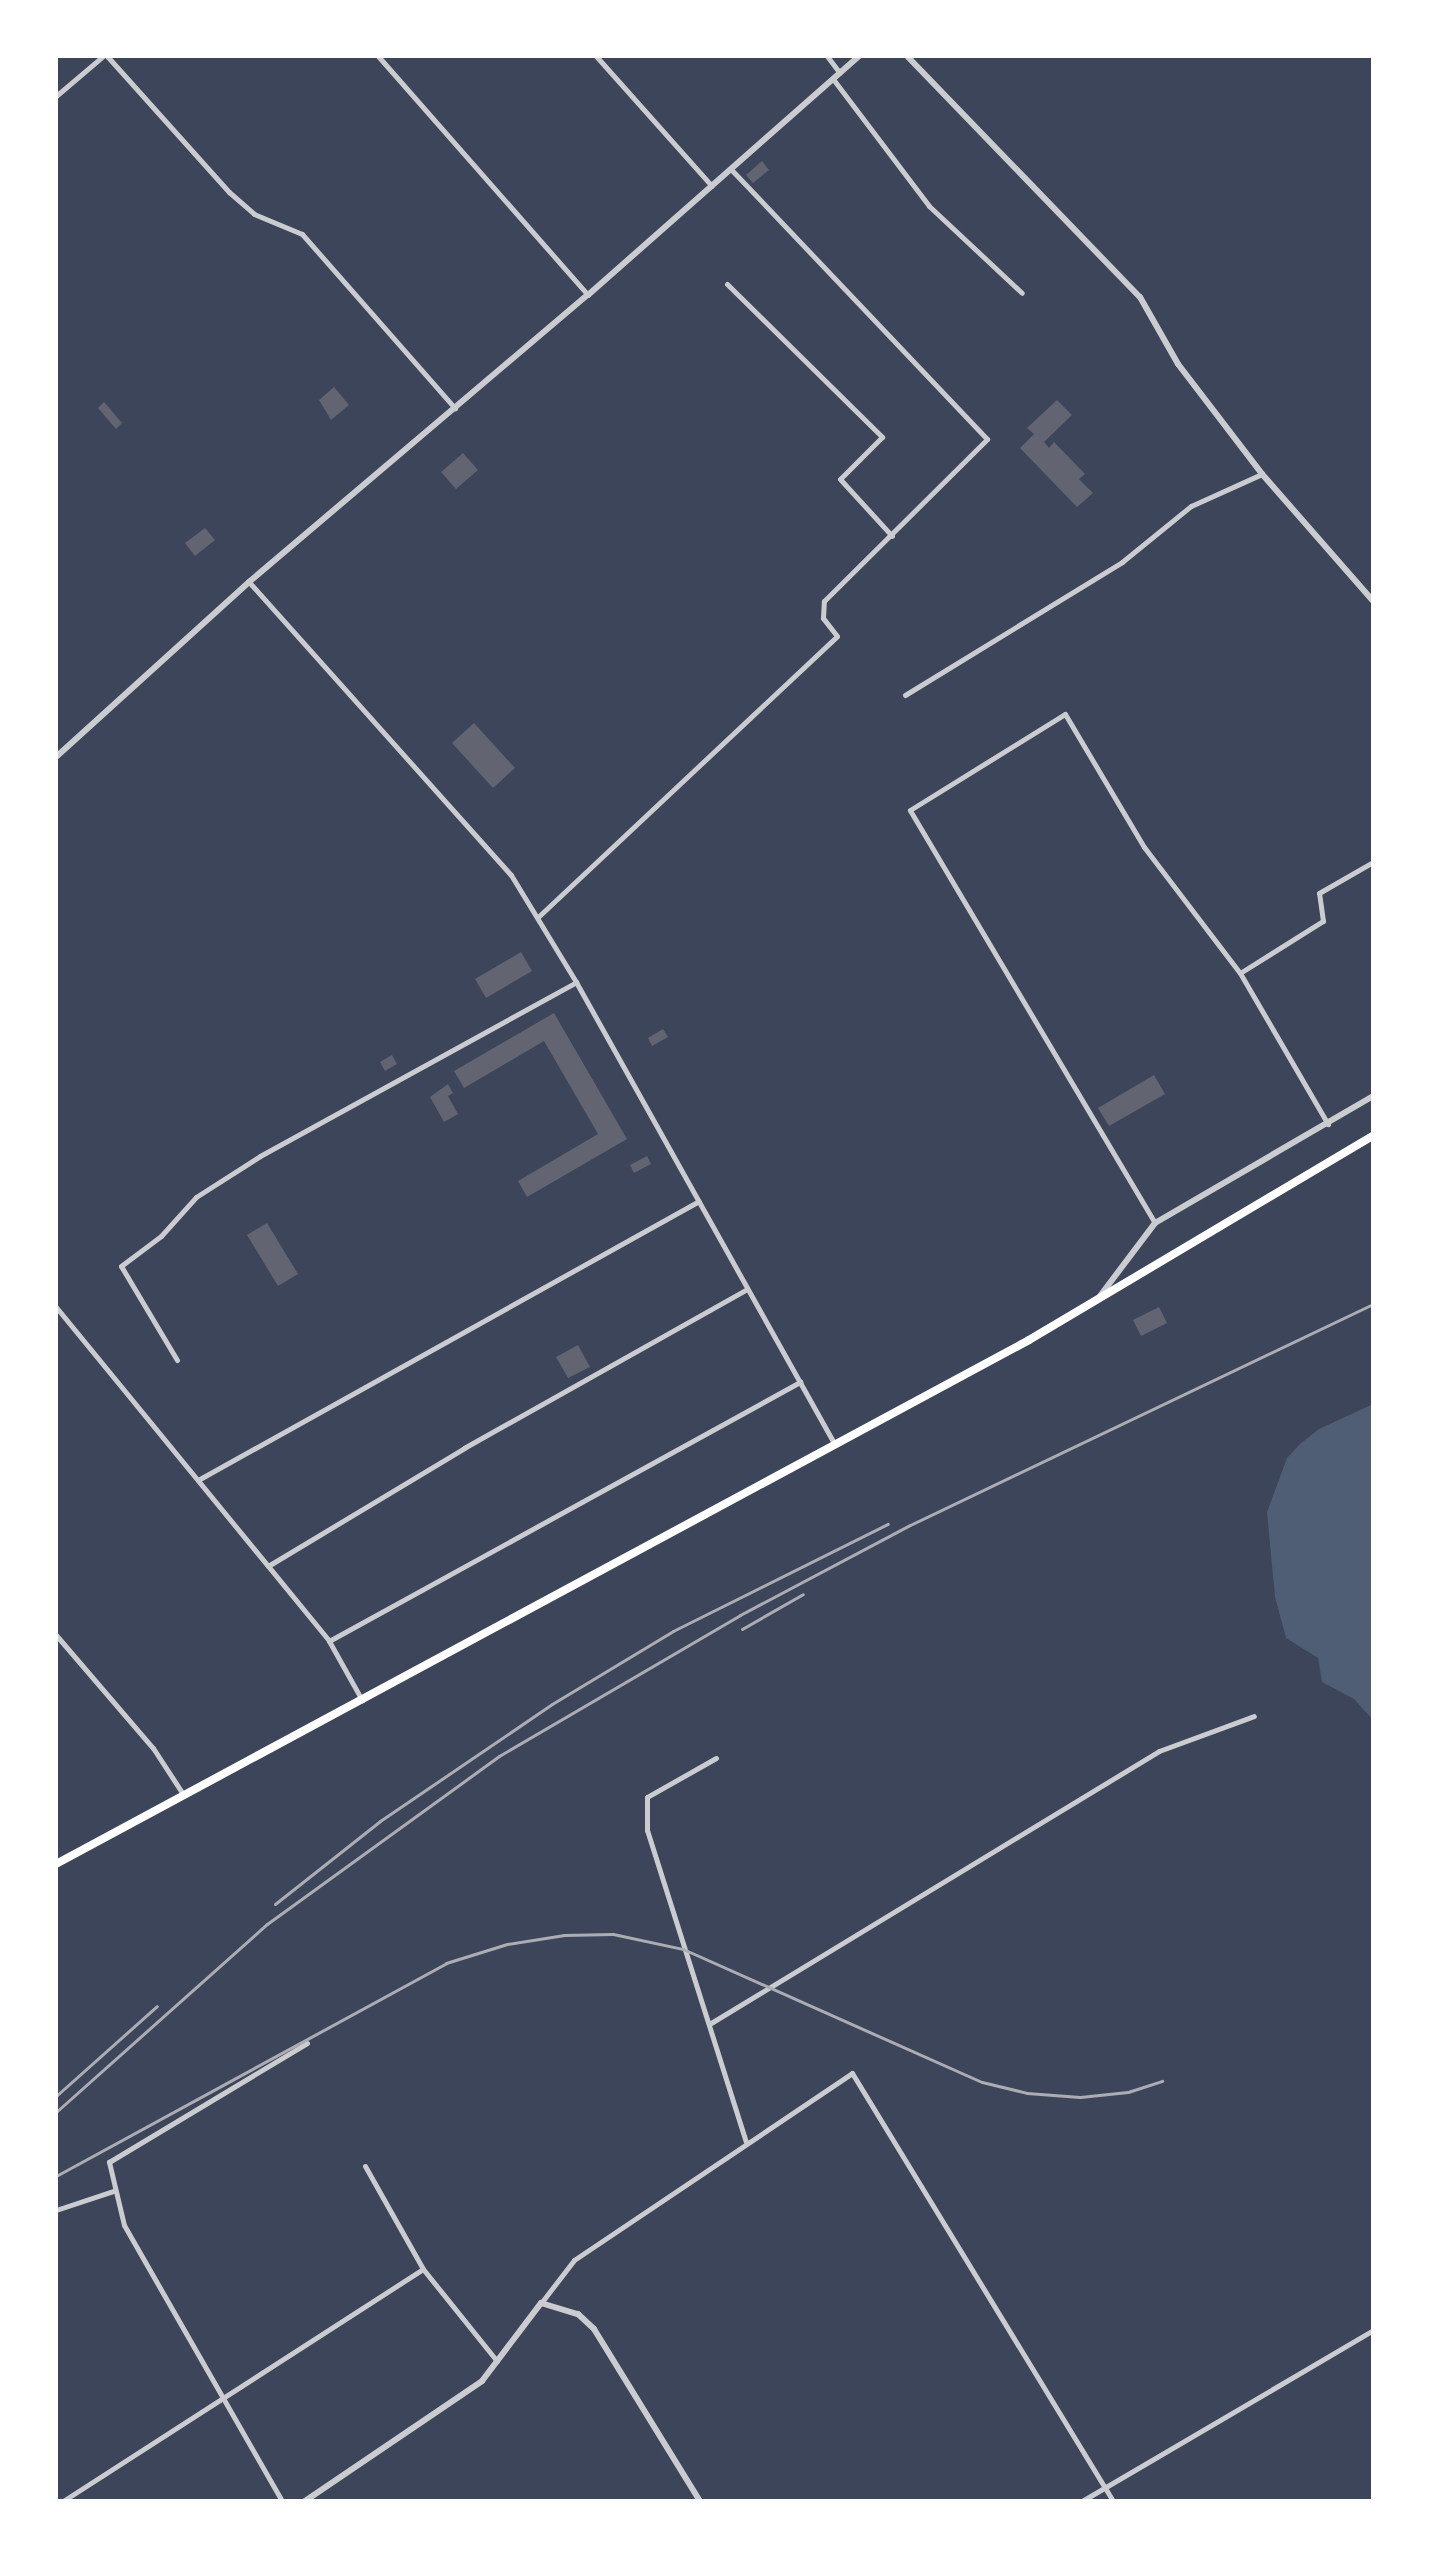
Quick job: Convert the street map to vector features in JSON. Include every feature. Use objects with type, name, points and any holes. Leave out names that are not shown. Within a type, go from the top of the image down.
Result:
[{"type":"highway","points":[[56,1864],[1095,1302],[1373,1136]]},
{"type":"street","points":[[56,96],[105,56],[229,192],[254,214],[302,234],[456,409]]},
{"type":"street","points":[[378,56],[588,295]]},
{"type":"street","points":[[596,56],[712,186]]},
{"type":"street","points":[[827,56],[840,73]]},
{"type":"street","points":[[56,757],[249,582],[456,409],[859,56]]},
{"type":"street","points":[[907,56],[1140,297],[1178,364],[1262,474],[1373,601]]},
{"type":"street","points":[[833,79],[929,206],[1022,293]]},
{"type":"street","points":[[538,917],[837,636],[823,618],[824,601],[987,439],[731,169]]},
{"type":"street","points":[[727,284],[882,437],[840,479],[892,536]]},
{"type":"street","points":[[905,695],[1122,562],[1191,506],[1262,474]]},
{"type":"street","points":[[249,582],[511,875],[576,982],[834,1443]]},
{"type":"street","points":[[1155,1223],[910,810],[1065,714],[1144,847],[1203,931],[1240,973],[1328,1124]]},
{"type":"street","points":[[1240,973],[1323,921],[1319,893],[1373,862]]},
{"type":"street","points":[[177,1360],[121,1266],[161,1236],[196,1197],[260,1156],[576,982]]},
{"type":"street","points":[[1095,1302],[1155,1223],[1373,1096]]},
{"type":"street","points":[[198,1480],[699,1201]]},
{"type":"street","points":[[268,1566],[464,1448],[746,1290]]},
{"type":"street","points":[[56,1307],[329,1641],[362,1700]]},
{"type":"street","points":[[329,1641],[800,1382]]},
{"type":"street","points":[[56,1635],[153,1748],[183,1794]]},
{"type":"street","points":[[711,2023],[1159,1751],[1254,1716]]},
{"type":"street","points":[[716,1758],[647,1797],[647,1830],[711,2023],[746,2142]]},
{"type":"street","points":[[282,2501],[124,2225],[113,2191],[109,2162],[307,2043]]},
{"type":"street","points":[[305,2501],[482,2381],[574,2260],[852,2073],[1113,2501]]},
{"type":"street","points":[[365,2166],[423,2269],[498,2362]]},
{"type":"street","points":[[56,2210],[113,2191]]},
{"type":"street","points":[[63,2501],[423,2269]]},
{"type":"street","points":[[541,2303],[578,2314],[594,2329],[700,2501]]},
{"type":"street","points":[[1082,2501],[1373,2330]]},
{"type":"shaded area","points":[[56,56],[1373,56],[1373,2501],[56,2501]]},
{"type":"shaded area","points":[[1373,1404],[1373,1720],[1354,1699],[1322,1682],[1318,1658],[1286,1638],[1275,1597],[1267,1512],[1287,1458],[1300,1444],[1319,1429]]},
{"type":"building","points":[[762,161],[769,170],[753,183],[746,175]]},
{"type":"building","points":[[334,387],[349,405],[331,420],[319,400]]},
{"type":"building","points":[[1057,400],[1072,415],[1044,442],[1049,448],[1054,442],[1085,474],[1079,479],[1093,493],[1077,507],[1020,448],[1034,434],[1027,428]]},
{"type":"building","points":[[104,402],[122,423],[116,429],[98,408]]},
{"type":"building","points":[[463,453],[478,470],[456,489],[441,472]]},
{"type":"building","points":[[205,528],[215,540],[195,556],[185,543]]},
{"type":"building","points":[[474,723],[515,768],[493,788],[452,743]]},
{"type":"building","points":[[521,952],[532,971],[486,998],[475,979]]},
{"type":"building","points":[[554,1013],[627,1139],[527,1197],[518,1181],[598,1134],[544,1041],[464,1088],[454,1071]]},
{"type":"building","points":[[663,1029],[668,1037],[652,1046],[648,1038]]},
{"type":"building","points":[[392,1055],[397,1064],[385,1071],[380,1062]]},
{"type":"building","points":[[1154,1075],[1165,1094],[1109,1126],[1098,1108]]},
{"type":"building","points":[[448,1084],[453,1093],[448,1096],[458,1114],[444,1122],[430,1097]]},
{"type":"building","points":[[647,1156],[651,1164],[634,1173],[630,1165]]},
{"type":"building","points":[[267,1223],[298,1274],[278,1286],[247,1235]]},
{"type":"building","points":[[1159,1307],[1167,1323],[1141,1336],[1133,1320]]},
{"type":"building","points":[[578,1345],[590,1367],[568,1378],[556,1357]]},
{"type":"railway","points":[[56,2112],[267,1924],[499,1756],[740,1615],[910,1525],[1373,1304]]},
{"type":"railway","points":[[275,1904],[380,1821],[552,1704],[673,1631],[888,1524]]},
{"type":"railway","points":[[742,1629],[803,1594]]},
{"type":"railway","points":[[56,2176],[446,1963],[507,1944],[564,1935],[613,1934],[683,1949],[982,2082],[1027,2093],[1080,2097],[1128,2092],[1162,2081]]},
{"type":"railway","points":[[56,2096],[157,2006]]}]
